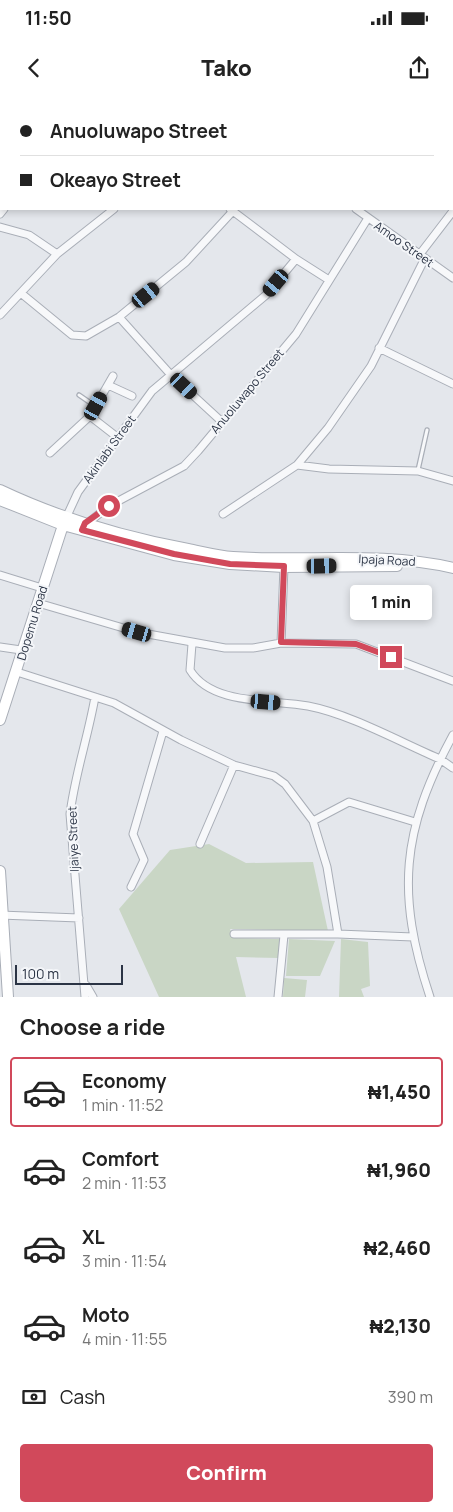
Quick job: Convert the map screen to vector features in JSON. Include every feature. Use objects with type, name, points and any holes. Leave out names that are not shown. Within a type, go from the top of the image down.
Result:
[{"type":"main road","name":"Ipaja Road","points":[[0,490],[64,521]]},
{"type":"main road","name":"Ipaja Road","points":[[0,500],[174,554],[230,564],[284,566],[418,563],[453,574]]},
{"type":"main road","name":"Dopemu Road","points":[[0,719],[17,672],[22,650],[64,521]]},
{"type":"main road","name":"Ipaja Road","points":[[84,527],[231,557],[379,558],[453,568]]},
{"type":"main road","points":[[0,871],[1,915],[8,997]]},
{"type":"street","points":[[0,315],[22,294],[57,254],[111,210]]},
{"type":"street","points":[[22,294],[45,315],[72,335],[86,336],[118,317],[186,262],[231,210],[296,259],[329,280]]},
{"type":"street","name":"Amoo Street","points":[[360,210],[368,218],[453,278]]},
{"type":"street","points":[[223,514],[297,465],[328,428],[372,366],[379,348],[402,308],[422,256],[453,211]]},
{"type":"street","name":"Anuoluwapo Street","points":[[84,527],[109,506],[184,466],[296,334],[368,218]]},
{"type":"street","points":[[0,226],[29,236],[57,254]]},
{"type":"street","name":"Akinlabi Street","points":[[64,521],[78,492],[117,437],[160,384],[266,295],[296,259]]},
{"type":"street","points":[[118,317],[171,375],[221,421]]},
{"type":"street","points":[[379,348],[453,384]]},
{"type":"street","points":[[50,453],[90,416],[113,376]]},
{"type":"street","points":[[108,385],[132,396]]},
{"type":"street","points":[[90,416],[117,437]]},
{"type":"street","points":[[297,465],[329,469],[418,471],[453,481]]},
{"type":"street","points":[[281,642],[284,566]]},
{"type":"street","points":[[0,575],[42,588]]},
{"type":"street","points":[[38,603],[137,632],[192,644],[225,648],[253,648],[281,642],[356,644],[453,681]]},
{"type":"street","points":[[192,644],[190,670],[210,688],[241,698],[308,706],[334,713],[440,759],[453,768]]},
{"type":"street","points":[[0,647],[22,650]]},
{"type":"street","points":[[17,672],[114,703],[163,731],[234,765],[274,776],[284,784],[313,821],[327,867],[338,934]]},
{"type":"street","name":"Ijaiye Street","points":[[85,997],[70,814],[74,786],[89,730],[94,698]]},
{"type":"street","points":[[130,887],[144,860],[133,834],[163,731]]},
{"type":"street","points":[[430,997],[413,937],[407,888],[415,822],[440,759],[453,735]]},
{"type":"street","points":[[200,844],[234,765]]},
{"type":"street","points":[[313,821],[349,802],[415,822]]},
{"type":"street","points":[[1,915],[79,918]]},
{"type":"street","points":[[234,934],[338,934],[413,937]]},
{"type":"street","points":[[278,997],[284,935]]},
{"type":"street","points":[[85,982],[93,997]]},
{"type":"lane","points":[[79,395],[96,406]]},
{"type":"lane","points":[[418,471],[427,430]]},
{"type":"green space","points":[[209,844],[246,863],[313,862],[328,931],[230,929],[234,938],[281,939],[279,958],[236,957],[246,997],[159,997],[119,909],[170,850]]},
{"type":"green space","points":[[289,939],[335,941],[320,976],[286,976]]},
{"type":"green space","points":[[341,939],[368,942],[370,986],[361,989],[364,997],[339,997]]},
{"type":"green space","points":[[284,978],[307,980],[305,997],[283,997]]},
{"type":"route","points":[[109,506],[85,523],[82,530],[141,547],[230,564],[284,566],[281,642],[356,644],[391,657]]}]
